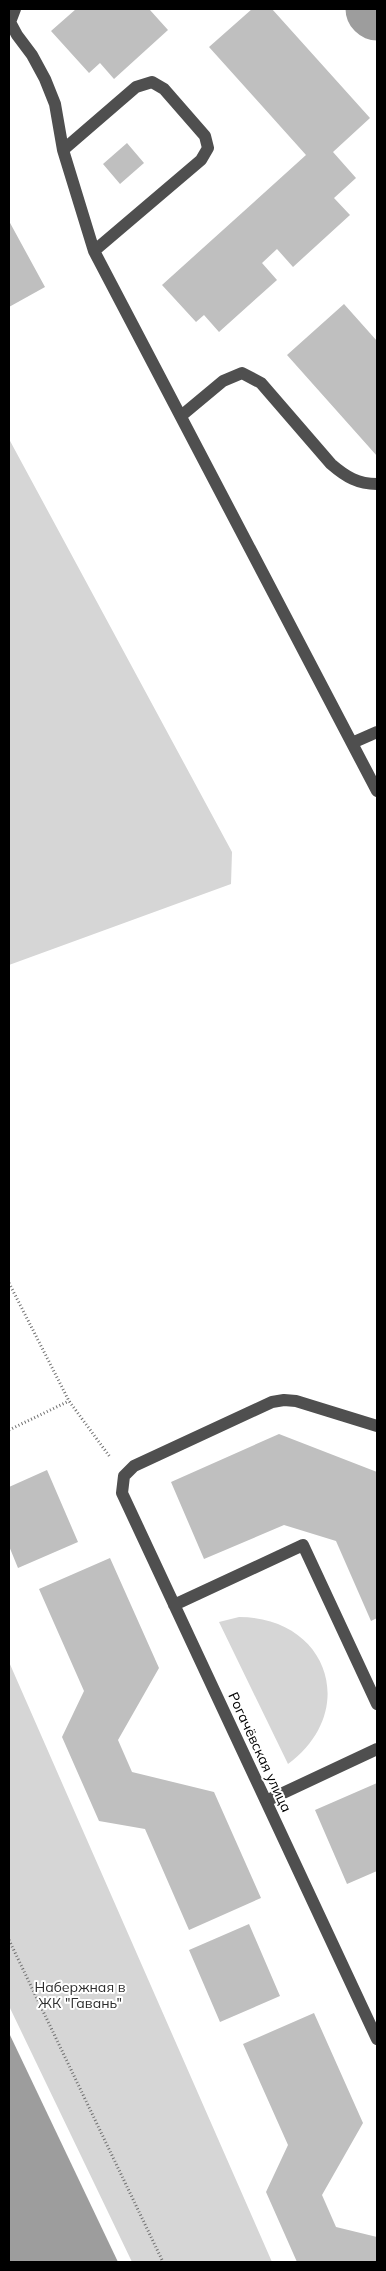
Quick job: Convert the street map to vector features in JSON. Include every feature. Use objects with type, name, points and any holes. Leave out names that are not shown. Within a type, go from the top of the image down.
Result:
[{"type":"street","points":[[15,9],[10,22],[45,79],[54,104],[63,150],[94,251],[377,791]]},
{"type":"street","points":[[63,150],[136,87],[152,82],[164,89],[205,136],[208,148],[201,160],[94,251]]},
{"type":"street","points":[[181,416],[223,381],[242,373],[261,383],[331,464],[344,476],[363,484],[377,484]]},
{"type":"street","points":[[352,743],[377,732]]},
{"type":"street","points":[[124,1476],[134,1466],[272,1402],[296,1401],[377,1426]]},
{"type":"street","name":"Рогачёвская улица","points":[[124,1476],[122,1493],[377,2039]]},
{"type":"street","points":[[174,1605],[303,1545],[377,1704]]},
{"type":"street","points":[[266,1801],[377,1749]]},
{"type":"path","points":[[9,1283],[69,1401],[124,1476]]},
{"type":"path","points":[[9,1430],[69,1401]]},
{"type":"path","points":[[9,1940],[163,2262]]},
{"type":"green space","points":[[9,439],[232,852],[231,884],[9,965]]},
{"type":"green space","points":[[239,1617],[270,1621],[294,1633],[313,1650],[324,1671],[328,1694],[323,1719],[310,1742],[288,1764],[219,1622]]},
{"type":"green space","name":"Набержная в ЖК \"Гавань\"","points":[[9,1662],[272,2262],[132,2262],[9,2006]]},
{"type":"shaded area","points":[[9,2033],[118,2262],[9,2262]]},
{"type":"building","points":[[76,9],[152,9],[150,10],[168,30],[114,79],[100,63],[89,73],[51,31]]},
{"type":"building","points":[[252,9],[272,9],[370,118],[333,152],[356,178],[334,198],[350,215],[293,267],[277,249],[262,263],[277,280],[219,332],[204,315],[196,322],[162,285],[306,155],[209,47]]},
{"type":"building","points":[[127,143],[144,163],[120,184],[103,164]]},
{"type":"building","points":[[9,221],[45,287],[9,307]]},
{"type":"building","points":[[344,304],[377,341],[377,456],[287,355]]},
{"type":"building","points":[[279,1434],[377,1472],[377,1618],[371,1621],[336,1541],[284,1525],[204,1559],[171,1482]]},
{"type":"building","points":[[47,1470],[78,1542],[18,1568],[9,1546],[9,1487]]},
{"type":"building","points":[[110,1558],[159,1668],[118,1740],[132,1772],[214,1792],[261,1898],[189,1930],[145,1829],[99,1821],[62,1737],[84,1691],[39,1589]]},
{"type":"building","points":[[377,1783],[377,1871],[347,1884],[315,1810]]},
{"type":"building","points":[[249,1924],[280,1996],[220,2022],[189,1950]]},
{"type":"building","points":[[314,2013],[363,2123],[322,2195],[336,2227],[377,2237],[377,2262],[297,2262],[266,2192],[288,2145],[243,2044]]}]
